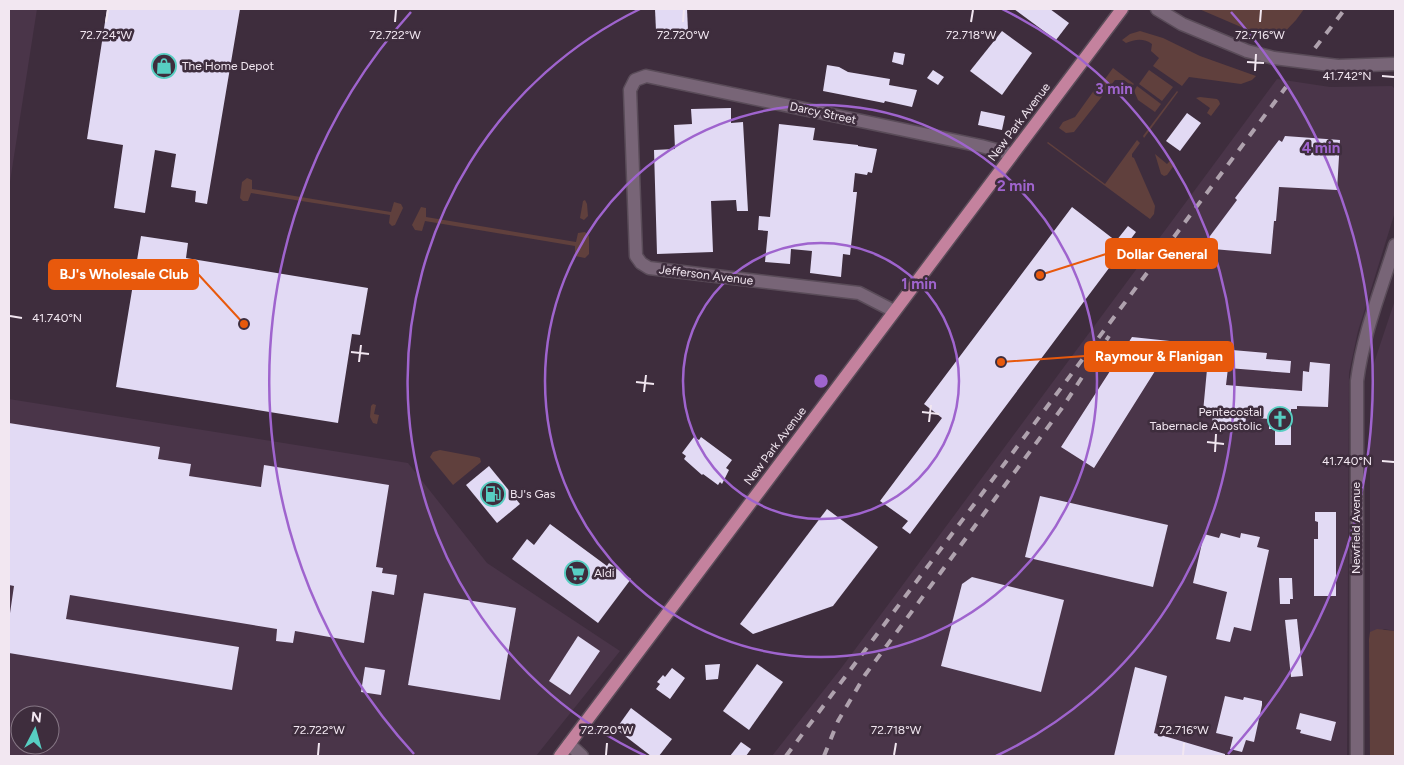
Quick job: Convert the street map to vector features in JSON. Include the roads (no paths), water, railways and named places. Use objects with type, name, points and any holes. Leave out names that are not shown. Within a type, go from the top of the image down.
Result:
[{"type":"main road","name":"New Park Avenue","points":[[560,756],[1011,154],[1122,9]]},
{"type":"street","points":[[1157,9],[1182,24],[1247,51],[1274,58],[1338,66],[1395,64]]},
{"type":"street","name":"Darcy Street","points":[[635,80],[646,76],[981,146],[1011,154]]},
{"type":"street","name":"Jefferson Avenue","points":[[635,80],[630,90],[636,256],[641,263],[649,268],[859,293],[894,311]]},
{"type":"street","name":"Newfield Avenue","points":[[1358,756],[1357,381],[1365,339],[1395,245]]},
{"type":"street","points":[[569,744],[582,756]]},
{"type":"railway","points":[[1315,48],[1345,9]]},
{"type":"railway","points":[[786,756],[1286,87]]},
{"type":"railway","points":[[824,756],[838,721],[865,675],[1062,408],[1109,336]]},
{"type":"place","name":"The Home Depot","points":[[164,66]]},
{"type":"place","name":"Dollar General","points":[[1040,275]]},
{"type":"place","name":"BJ's Wholesale Club","points":[[244,324]]},
{"type":"place","name":"Raymour & Flanigan","points":[[1001,362]]},
{"type":"place","name":"Pentecostal Tabernacle Apostolic","points":[[1280,419]]},
{"type":"place","name":"BJ's Gas","points":[[493,494]]},
{"type":"place","name":"Aldi","points":[[577,573]]}]
